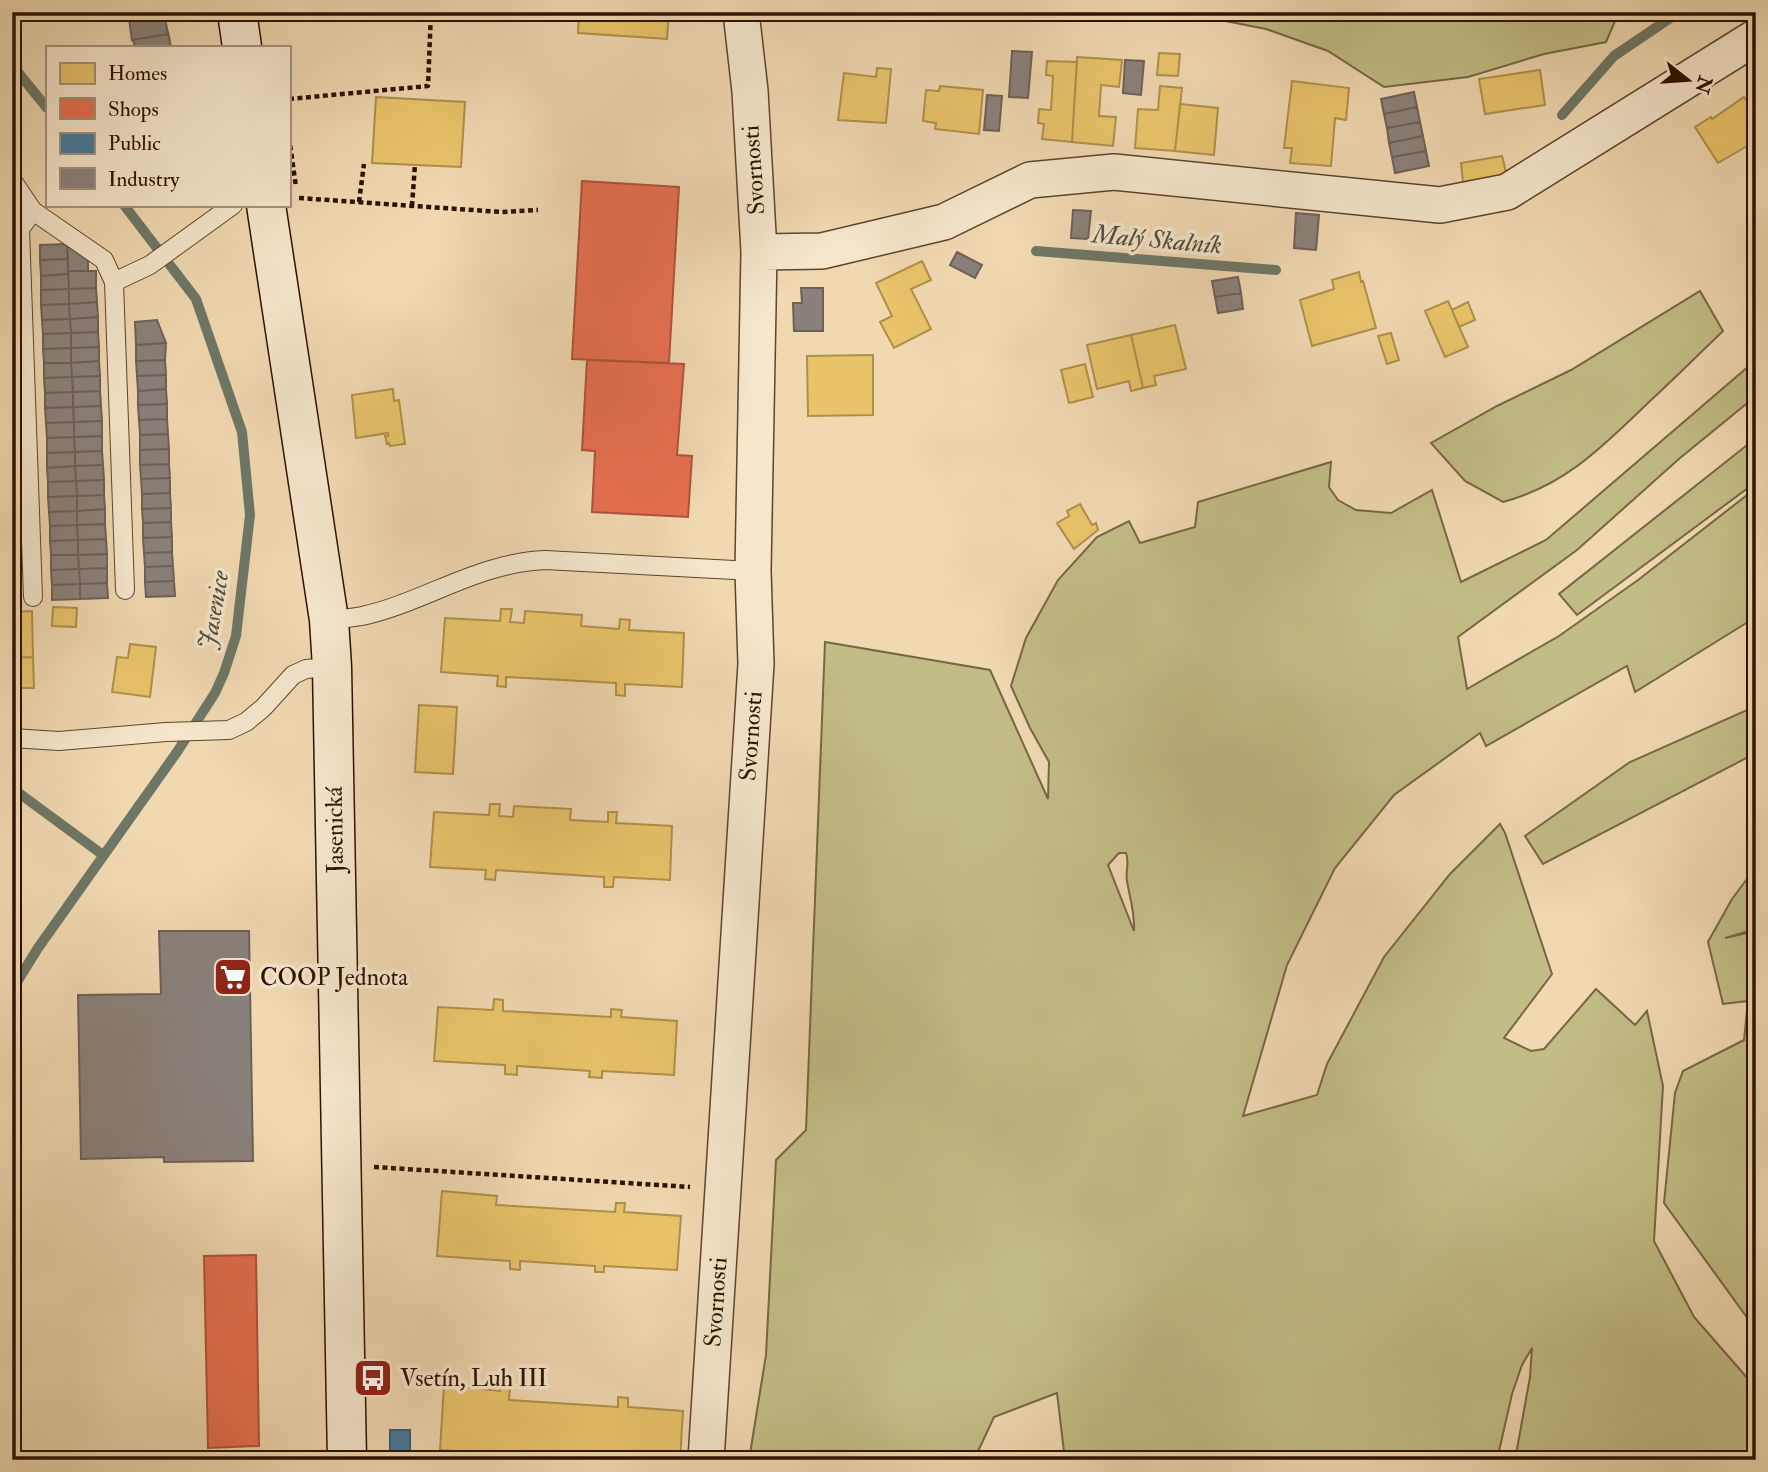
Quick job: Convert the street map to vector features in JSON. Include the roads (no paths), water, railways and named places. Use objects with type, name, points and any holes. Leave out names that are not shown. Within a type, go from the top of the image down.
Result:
[{"type":"street","points":[[237,12],[242,46]]},
{"type":"street","name":"Svornosti","points":[[706,1460],[756,664],[753,570],[759,252],[750,91],[741,12]]},
{"type":"street","points":[[759,252],[822,251],[944,222],[1030,180],[1114,172],[1440,205],[1507,192],[1756,37]]},
{"type":"street","name":"Jasenická","points":[[282,206],[332,667],[347,1460]]},
{"type":"lane","points":[[12,180],[33,211],[104,260],[114,282],[125,590]]},
{"type":"lane","points":[[114,282],[150,265],[232,206]]},
{"type":"lane","points":[[33,211],[20,229],[33,597]]},
{"type":"lane","points":[[329,620],[370,614],[488,570],[524,561],[545,559],[753,570]]},
{"type":"lane","points":[[12,738],[59,741],[229,730],[246,722],[263,708],[293,675],[306,669],[332,667]]},
{"type":"waterway","name":"Malý Skalník","points":[[1562,115],[1614,56],[1679,12]]},
{"type":"waterway","name":"Jasenice","points":[[12,65],[46,107]]},
{"type":"waterway","name":"Jasenice","points":[[12,990],[38,948],[177,752],[215,693],[236,636],[250,515],[242,432],[196,299],[125,206]]},
{"type":"waterway","name":"Malý Skalník","points":[[1036,251],[1276,270]]},
{"type":"waterway","points":[[12,788],[103,855]]},
{"type":"waterway","name":"Jasenice","points":[[12,1453],[13,1460]]},
{"type":"place","name":"COOP Jednota","points":[[233,977]]},
{"type":"place","name":"Vsetín, Luh III","points":[[373,1378]]}]
